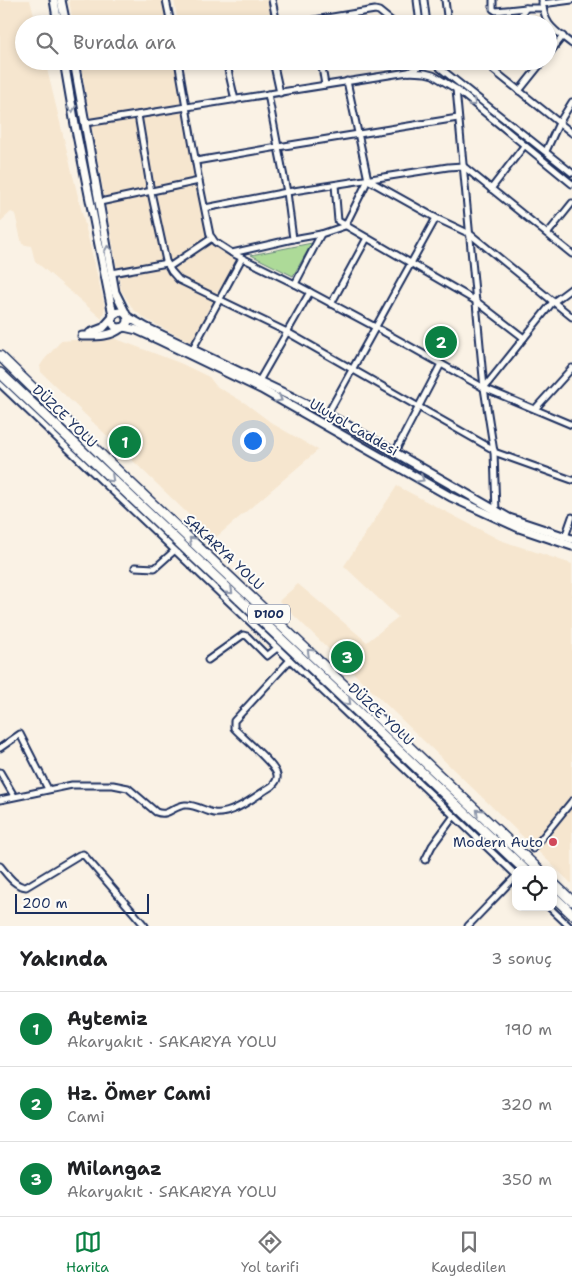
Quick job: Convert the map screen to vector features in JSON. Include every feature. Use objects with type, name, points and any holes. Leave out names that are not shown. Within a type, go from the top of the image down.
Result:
[{"type":"highway","name":"SAKARYA YOLU","points":[[0,356],[115,468],[535,866]]},
{"type":"highway","name":"DÜZCE YOLU","points":[[0,373],[521,866]]},
{"type":"highway","points":[[557,887],[572,901]]},
{"type":"highway","points":[[557,900],[572,914]]},
{"type":"main road","points":[[54,0],[56,15]]},
{"type":"main road","points":[[61,0],[64,15]]},
{"type":"main road","points":[[66,70],[114,325],[123,328]]},
{"type":"main road","points":[[76,70],[115,292],[126,314],[128,321],[123,328],[113,333],[99,336],[82,336],[103,328],[118,311],[126,314]]},
{"type":"main road","name":"Uluyol Caddesi","points":[[126,314],[147,328],[327,415],[509,518],[569,538]]},
{"type":"main road","name":"Uluyol Caddesi","points":[[123,328],[137,330],[261,389],[451,497],[519,528],[572,546]]},
{"type":"street","points":[[166,0],[169,15]]},
{"type":"street","points":[[272,0],[275,15]]},
{"type":"street","points":[[417,0],[419,15]]},
{"type":"street","points":[[424,0],[426,15]]},
{"type":"street","points":[[445,0],[447,15]]},
{"type":"street","points":[[493,0],[493,9],[496,11],[572,0]]},
{"type":"street","points":[[521,15],[526,8]]},
{"type":"street","points":[[349,15],[375,10],[384,15]]},
{"type":"street","points":[[557,30],[572,44]]},
{"type":"street","points":[[557,44],[563,36]]},
{"type":"street","points":[[180,70],[199,181],[212,238],[215,242],[232,253],[377,328],[484,388],[572,425]]},
{"type":"street","points":[[228,70],[235,100]]},
{"type":"street","points":[[275,70],[280,93]]},
{"type":"street","points":[[322,70],[325,85]]},
{"type":"street","points":[[433,75],[439,70]]},
{"type":"street","points":[[443,70],[572,173]]},
{"type":"street","points":[[493,70],[572,133]]},
{"type":"street","points":[[519,91],[536,70]]},
{"type":"street","points":[[86,123],[408,72],[425,73],[433,75],[456,90],[572,184]]},
{"type":"street","points":[[232,253],[320,234],[345,226],[368,180],[347,81]]},
{"type":"street","points":[[456,90],[484,388],[494,451],[496,511],[502,520]]},
{"type":"street","points":[[268,94],[287,192],[293,239]]},
{"type":"street","points":[[546,151],[559,123],[572,102]]},
{"type":"street","points":[[138,115],[151,192],[168,265],[179,280],[287,332],[494,451],[572,480]]},
{"type":"street","points":[[196,161],[458,118]]},
{"type":"street","points":[[491,189],[524,146]]},
{"type":"street","points":[[205,208],[287,192],[463,166],[572,254]]},
{"type":"street","points":[[368,180],[436,218],[470,234],[552,303],[572,317]]},
{"type":"street","points":[[100,202],[199,181]]},
{"type":"street","points":[[335,185],[338,221],[476,301],[524,338]]},
{"type":"street","points":[[548,233],[572,204]]},
{"type":"street","points":[[327,415],[377,328],[436,218]]},
{"type":"street","points":[[294,284],[320,234]]},
{"type":"street","points":[[112,273],[168,265],[212,238]]},
{"type":"street","points":[[331,304],[366,238]]},
{"type":"street","points":[[192,350],[242,258]]},
{"type":"street","points":[[484,388],[552,303],[572,288]]},
{"type":"street","points":[[259,381],[310,292]]},
{"type":"street","points":[[395,452],[442,364]]},
{"type":"street","points":[[535,409],[572,368]]},
{"type":"street","points":[[0,384],[512,872]]},
{"type":"street","points":[[569,538],[572,517]]},
{"type":"street","points":[[135,567],[155,568],[174,551]]},
{"type":"street","points":[[208,660],[243,635],[248,636],[267,656],[277,648]]},
{"type":"street","points":[[0,800],[72,785],[114,785],[128,788],[156,812],[162,814],[168,814],[186,804],[212,813],[220,814],[233,810],[272,786],[276,782],[277,775],[273,767],[234,728],[234,721],[290,660]]},
{"type":"street","points":[[0,748],[20,734],[48,789]]},
{"type":"street","points":[[0,772],[14,796]]},
{"type":"street","points":[[533,849],[572,801]]},
{"type":"street","points":[[425,860],[432,846],[454,816]]},
{"type":"street","points":[[0,866],[14,882],[22,887],[26,887],[80,854],[83,854],[145,926]]},
{"type":"street","points":[[468,926],[512,880]]},
{"type":"street","points":[[553,911],[569,926]]},
{"type":"shaded area","points":[[0,0],[30,0],[34,15],[15,15],[15,70],[47,70],[105,307],[102,319],[35,261],[31,246],[22,244],[15,214],[11,212],[0,222]]},
{"type":"shaded area","points":[[69,0],[164,0],[166,15],[72,15]]},
{"type":"shaded area","points":[[174,0],[272,0],[274,15],[176,15]]},
{"type":"shaded area","points":[[82,70],[177,70],[207,239],[245,263],[194,344],[147,320],[133,309],[121,290]]},
{"type":"shaded area","points":[[111,337],[180,363],[209,377],[216,386],[245,403],[273,424],[318,450],[214,539],[41,372],[40,366],[61,341]]},
{"type":"shaded area","points":[[397,486],[500,540],[572,564],[572,884],[557,870],[557,866],[553,866],[279,601],[298,584],[367,642],[398,617],[344,566]]},
{"type":"green space","points":[[312,243],[293,276],[251,255]]},
{"type":"place","name":"Hz. Ömer Cami","points":[[441,342]]},
{"type":"place","name":"Aytemiz","points":[[125,442]]},
{"type":"place","name":"Milangaz","points":[[347,657]]},
{"type":"place","name":"Modern Auto","points":[[553,842]]}]
